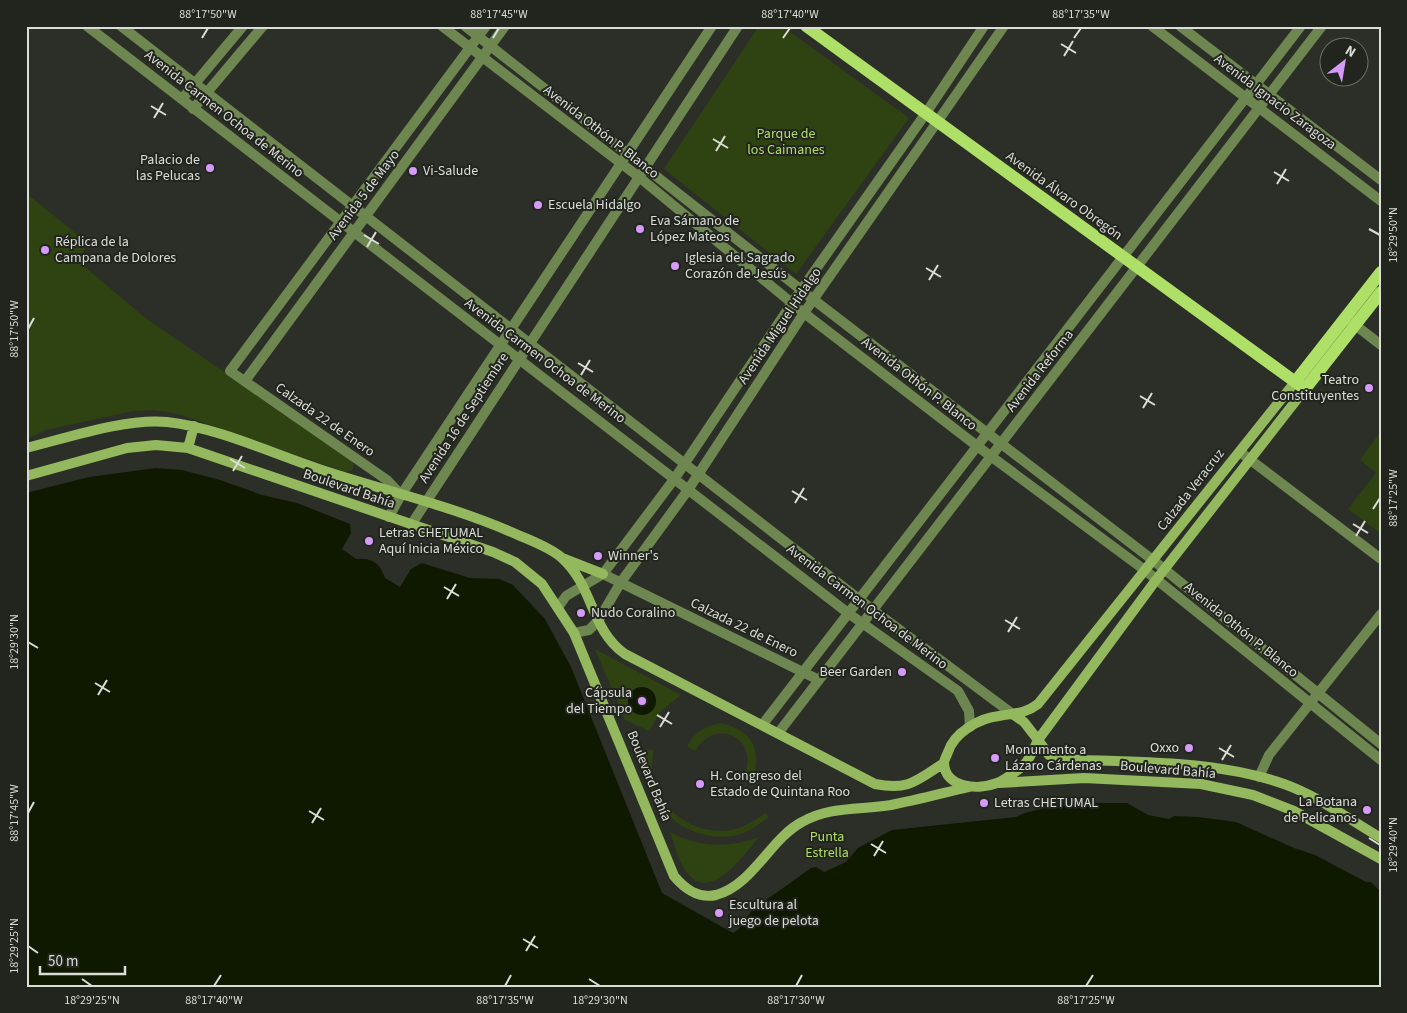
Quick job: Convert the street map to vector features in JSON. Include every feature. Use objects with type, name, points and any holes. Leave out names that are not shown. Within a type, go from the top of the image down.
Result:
[{"type":"main road","name":"Avenida Álvaro Obregón","points":[[806,26],[1300,386]]},
{"type":"main road","name":"Calzada Veracruz","points":[[1038,740],[1164,569],[1250,459],[1300,386],[1350,321],[1381,272]]},
{"type":"main road","name":"Calzada Veracruz","points":[[1350,321],[1381,292]]},
{"type":"main road","name":"Calzada Veracruz","points":[[1014,715],[1028,711],[1038,704],[1240,452],[1300,386]]},
{"type":"main road","name":"Boulevard Bahía","points":[[26,448],[137,422],[165,422],[194,426],[490,523],[561,558],[584,585],[598,621],[611,644],[625,654],[779,732],[874,784],[893,788],[910,784],[944,762]]},
{"type":"main road","points":[[188,448],[194,426]]},
{"type":"main road","name":"Boulevard Bahía","points":[[26,476],[126,448],[156,445],[188,448],[493,552],[515,562],[542,584],[559,606],[574,633],[674,876],[692,893],[704,896],[728,890],[737,884],[800,822],[819,814],[840,809],[890,805],[969,788]]},
{"type":"main road","points":[[561,558],[603,574]]},
{"type":"main road","points":[[1014,715],[1024,722],[1038,740],[1024,765],[998,783],[969,788],[956,782],[948,775],[944,762],[950,745],[970,727],[998,716],[1014,715]]},
{"type":"main road","name":"Boulevard Bahía","points":[[1038,740],[1049,755],[1060,759],[1203,766],[1260,777],[1286,785],[1381,838]]},
{"type":"main road","name":"Boulevard Bahía","points":[[998,783],[1084,778],[1202,784],[1253,795],[1294,811],[1381,859]]},
{"type":"street","name":"Avenida Carmen Ochoa de Merino","points":[[87,26],[688,490],[848,612],[958,692],[969,711],[970,727]]},
{"type":"street","name":"Avenida Carmen Ochoa de Merino","points":[[121,26],[873,610],[1014,715]]},
{"type":"street","points":[[182,99],[243,26]]},
{"type":"street","points":[[193,109],[263,26]]},
{"type":"street","name":"Avenida Othón P. Blanco","points":[[442,26],[639,177],[804,313],[991,457],[1146,571],[1381,760]]},
{"type":"street","name":"Avenida Othón P. Blanco","points":[[466,26],[646,166],[802,291],[1154,561],[1381,744]]},
{"type":"street","name":"Avenida 5 de Mayo","points":[[230,371],[486,26]]},
{"type":"street","name":"Avenida 5 de Mayo","points":[[245,381],[506,26]]},
{"type":"street","name":"Avenida 16 de Septiembre","points":[[388,517],[510,328],[712,26]]},
{"type":"street","name":"Avenida 16 de Septiembre","points":[[411,525],[738,26]]},
{"type":"street","name":"Avenida Miguel Hidalgo","points":[[559,606],[566,596],[603,574],[674,478],[792,303],[926,113],[984,26]]},
{"type":"street","name":"Avenida Miguel Hidalgo","points":[[598,621],[621,582],[688,490],[804,313],[1004,26]]},
{"type":"street","name":"Avenida Ignacio Zaragoza","points":[[1152,26],[1381,201]]},
{"type":"street","name":"Avenida Ignacio Zaragoza","points":[[1180,26],[1257,83],[1381,180]]},
{"type":"street","name":"Avenida Reforma","points":[[763,724],[1301,26]]},
{"type":"street","name":"Avenida Reforma","points":[[779,732],[1322,26]]},
{"type":"street","points":[[300,190],[312,175]]},
{"type":"street","points":[[442,299],[453,284]]},
{"type":"street","points":[[1350,321],[1381,344]]},
{"type":"street","name":"Calzada 22 de Enero","points":[[230,371],[386,480],[401,495]]},
{"type":"street","points":[[1240,452],[1381,559]]},
{"type":"street","name":"Calzada 22 de Enero","points":[[603,574],[819,680]]},
{"type":"street","points":[[1260,777],[1269,756],[1381,614]]},
{"type":"street","points":[[574,633],[589,630],[598,621]]},
{"type":"green space","name":"Parque de los Caimanes","points":[[759,26],[782,26],[909,118],[796,274],[664,169]]},
{"type":"green space","points":[[26,193],[89,244],[77,260],[144,317],[351,459],[354,466],[352,470],[345,472],[178,414],[153,410],[133,411],[46,430],[26,439]]},
{"type":"green space","points":[[1381,431],[1381,534],[1348,509],[1376,473],[1360,460]]},
{"type":"green space","points":[[595,649],[681,695],[660,712],[649,731],[625,720]]},
{"type":"green space","points":[[722,723],[740,731],[752,742],[756,757],[753,777],[745,773],[747,760],[745,750],[740,741],[732,736],[723,734],[713,735],[703,741],[695,751],[687,746],[694,736],[702,730]]},
{"type":"green space","points":[[647,749],[653,750],[652,773],[655,786],[661,798],[680,818],[704,829],[717,831],[745,826],[765,813],[769,817],[737,835],[717,837],[689,829],[676,822],[656,800],[650,787],[646,772]]},
{"type":"green space","points":[[670,832],[692,841],[714,845],[748,841],[759,837],[733,867],[723,875],[712,881],[702,882],[692,878],[682,865]]},
{"type":"shaded area","points":[[156,468],[182,470],[220,480],[262,495],[297,503],[350,524],[351,533],[342,549],[356,559],[367,559],[375,562],[381,568],[385,578],[400,587],[411,569],[422,563],[470,578],[499,579],[513,585],[545,619],[571,667],[662,893],[733,933],[739,929],[752,910],[811,868],[816,867],[824,872],[846,862],[858,848],[892,830],[1016,817],[1062,803],[1068,799],[1097,803],[1127,803],[1148,815],[1169,819],[1174,816],[1198,817],[1236,822],[1294,848],[1315,855],[1366,882],[1371,882],[1381,892],[1381,987],[26,987],[26,493],[89,477]]},
{"type":"shaded area","points":[[642,687],[652,691],[656,701],[652,711],[642,715],[632,711],[628,701],[632,691]]},
{"type":"place","name":"Palacio de las Pelucas","points":[[210,168]]},
{"type":"place","name":"Vi-Salude","points":[[413,171]]},
{"type":"place","name":"Escuela Hidalgo","points":[[538,205]]},
{"type":"place","name":"Eva Sámano de López Mateos","points":[[640,229]]},
{"type":"place","name":"Réplica de la Campana de Dolores","points":[[45,250]]},
{"type":"place","name":"Iglesia del Sagrado Corazón de Jesús","points":[[675,266]]},
{"type":"place","name":"Teatro Constituyentes","points":[[1369,388]]},
{"type":"place","name":"Letras CHETUMAL Aquí Inicia México","points":[[369,541]]},
{"type":"place","name":"Winner's","points":[[598,556]]},
{"type":"place","name":"Nudo Coralino","points":[[581,613]]},
{"type":"place","name":"Beer Garden","points":[[902,672]]},
{"type":"place","name":"Cápsula del Tiempo","points":[[642,701]]},
{"type":"place","name":"Oxxo","points":[[1189,748]]},
{"type":"place","name":"Monumento a Lázaro Cárdenas","points":[[995,758]]},
{"type":"place","name":"H. Congreso del Estado de Quintana Roo","points":[[700,784]]},
{"type":"place","name":"Letras CHETUMAL","points":[[984,803]]},
{"type":"place","name":"La Botana de Pelicanos","points":[[1367,810]]},
{"type":"place","name":"Escultura al juego de pelota","points":[[719,913]]},
{"type":"park label","name":"Punta Estrella","points":[[827,846]]}]
